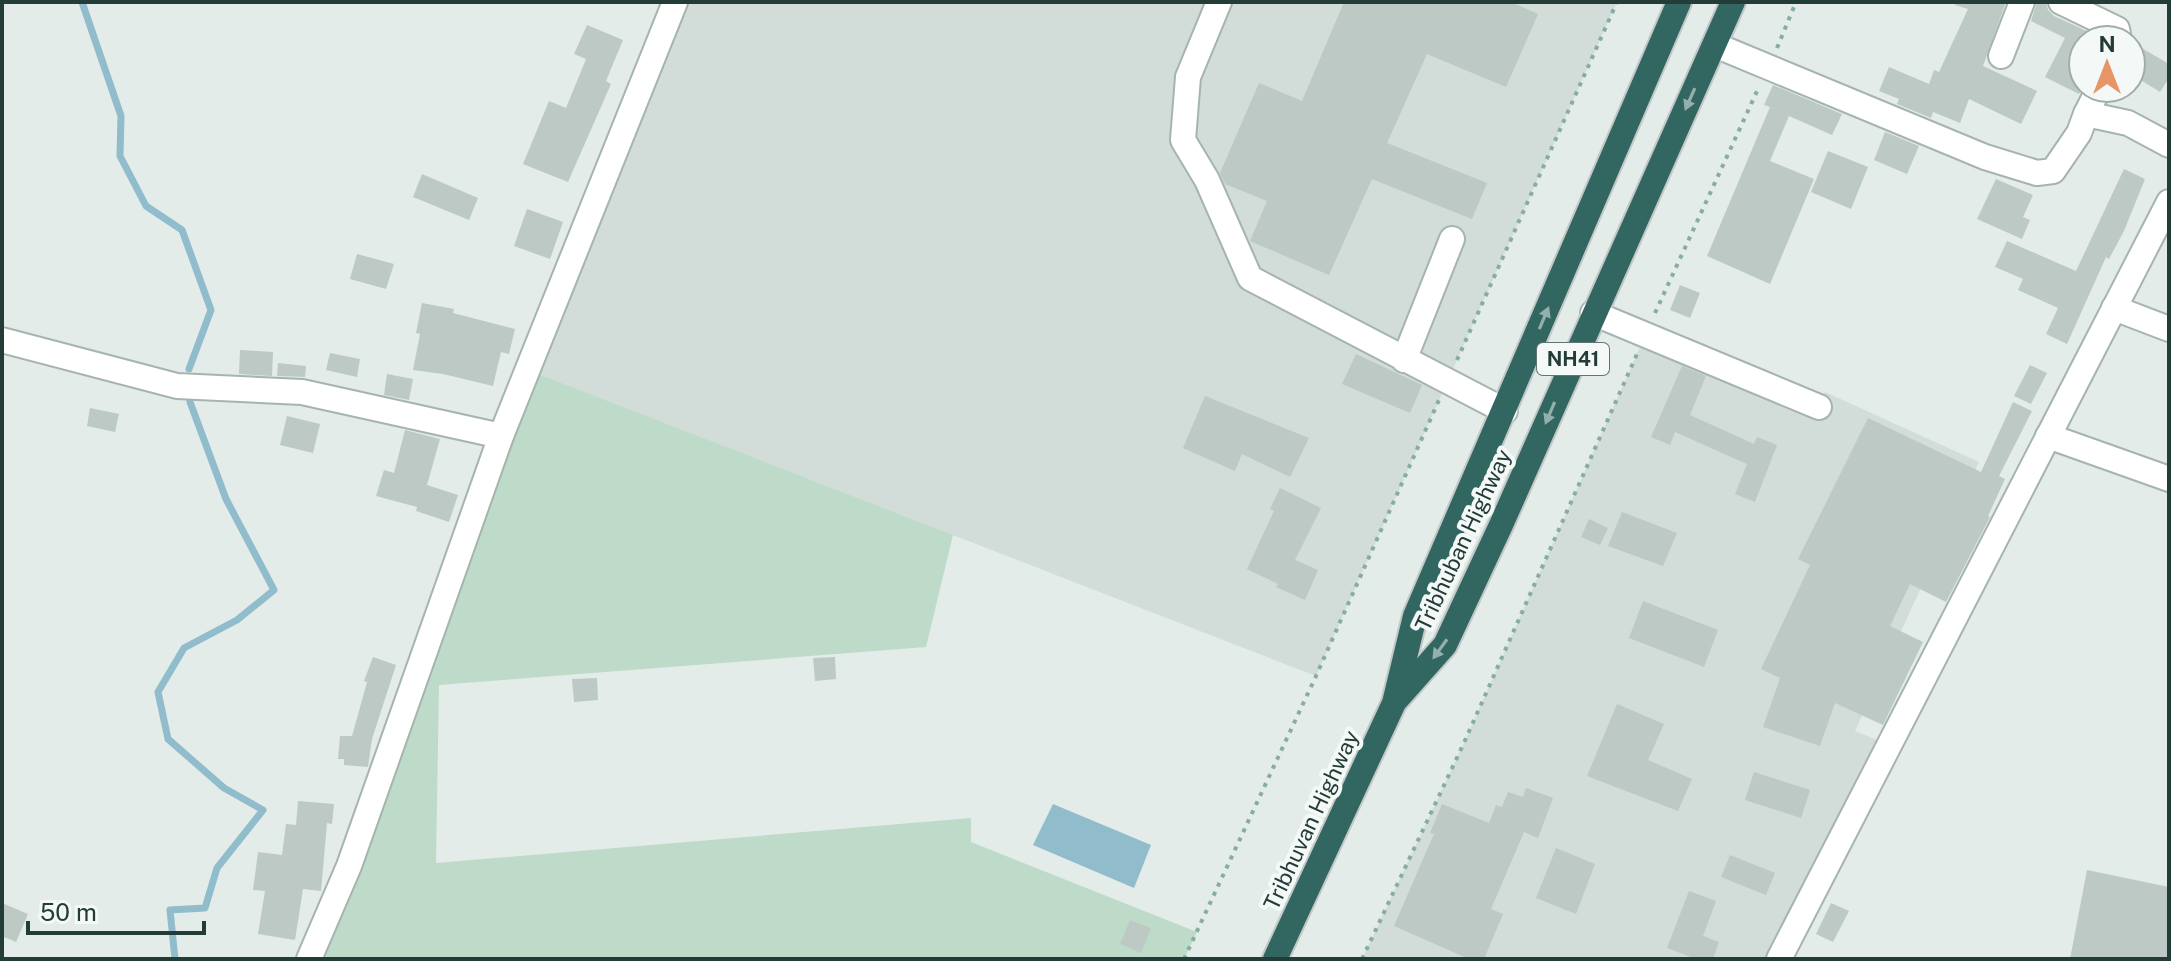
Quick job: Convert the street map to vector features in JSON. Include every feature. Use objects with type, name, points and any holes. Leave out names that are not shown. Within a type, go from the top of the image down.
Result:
[{"type":"highway","name":"Tribhuban Highway","points":[[1394,703],[1415,616],[1679,2]]},
{"type":"highway","name":"Tribhuban Highway","points":[[1394,703],[1445,645],[1733,2]]},
{"type":"highway","name":"Tribhuvan Highway","points":[[1275,959],[1394,703]]},
{"type":"street","points":[[309,959],[349,866],[501,436],[675,2]]},
{"type":"street","points":[[1219,2],[1188,77],[1183,140],[1207,180],[1250,278],[1505,411]]},
{"type":"street","points":[[2001,56],[2022,2]]},
{"type":"street","points":[[2061,2],[2107,24]]},
{"type":"street","points":[[1715,45],[1985,157],[2037,173],[2053,171],[2079,133],[2091,104]]},
{"type":"street","points":[[2086,114],[2128,123],[2169,145]]},
{"type":"street","points":[[1779,959],[2169,202]]},
{"type":"street","points":[[1404,360],[1452,239]]},
{"type":"street","points":[[2114,308],[2169,329]]},
{"type":"street","points":[[1593,313],[1819,407]]},
{"type":"street","points":[[2,340],[177,386],[302,392],[501,436]]},
{"type":"street","points":[[2048,436],[2169,479]]},
{"type":"path","points":[[1184,959],[1316,676],[1617,2]]},
{"type":"path","points":[[1362,959],[1463,745],[1796,2]]},
{"type":"shaded area","points":[[675,2],[1617,2],[1316,676],[528,370]]},
{"type":"shaded area","points":[[1645,336],[1819,406],[1825,392],[1979,462],[1855,731],[1889,745],[1779,959],[1362,959],[1463,745]]},
{"type":"green space","points":[[528,370],[953,535],[926,647],[439,685],[436,863],[971,818],[971,842],[1197,932],[1184,959],[308,959]]},
{"type":"water","points":[[1053,804],[1151,845],[1134,888],[1033,845]]},
{"type":"building","points":[[1344,2],[1511,2],[1538,14],[1506,87],[1427,54],[1387,143],[1487,183],[1472,219],[1372,179],[1329,275],[1250,241],[1267,201],[1225,184],[1220,173],[1259,83],[1302,101]]},
{"type":"building","points":[[1956,2],[2006,2],[1983,66],[2037,91],[2021,124],[1969,99],[1960,123],[1933,112],[1931,118],[1897,104],[1899,99],[1879,91],[1889,67],[1929,84],[1934,70],[1939,72],[1968,9],[1955,5]]},
{"type":"building","points":[[2037,2],[2046,2],[2054,16],[2071,24],[2067,24],[2067,88],[2045,77],[2065,38],[2031,21]]},
{"type":"building","points":[[587,25],[623,40],[606,81],[611,84],[568,182],[523,164],[549,101],[566,108],[586,59],[574,54]]},
{"type":"building","points":[[2147,51],[2169,64],[2169,78],[2160,92],[2147,84]]},
{"type":"building","points":[[1773,85],[1842,114],[1832,135],[1789,116],[1770,161],[1814,179],[1770,284],[1707,256],[1770,107],[1764,105]]},
{"type":"building","points":[[1885,132],[1919,146],[1907,174],[1874,160]]},
{"type":"building","points":[[1828,151],[1868,167],[1851,209],[1811,192]]},
{"type":"building","points":[[2124,169],[2145,179],[2124,231],[2109,259],[2106,257],[2067,344],[2046,334],[2058,308],[2018,290],[2023,279],[1995,267],[2007,241],[2076,271]]},
{"type":"building","points":[[422,174],[478,198],[469,220],[413,197]]},
{"type":"building","points":[[1996,179],[2033,195],[2023,217],[2030,220],[2022,239],[1977,219]]},
{"type":"building","points":[[527,209],[563,222],[550,259],[514,246]]},
{"type":"building","points":[[357,254],[394,264],[386,289],[350,279]]},
{"type":"building","points":[[1680,285],[1700,293],[1690,318],[1670,310]]},
{"type":"building","points":[[422,303],[454,309],[453,313],[515,329],[509,354],[501,352],[493,386],[413,370]]},
{"type":"building","points":[[240,350],[273,352],[272,376],[239,374]]},
{"type":"building","points":[[330,353],[360,359],[357,377],[326,370]]},
{"type":"building","points":[[1356,354],[1422,385],[1410,413],[1342,384]]},
{"type":"building","points":[[278,363],[306,366],[305,377],[277,376]]},
{"type":"building","points":[[2030,365],[2047,373],[2031,404],[2014,396]]},
{"type":"building","points":[[1682,366],[1706,376],[1690,415],[1754,444],[1757,437],[1777,445],[1755,502],[1735,494],[1747,464],[1675,432],[1670,445],[1651,437]]},
{"type":"building","points":[[387,374],[413,379],[409,400],[384,395]]},
{"type":"building","points":[[1205,396],[1309,438],[1290,477],[1242,454],[1235,471],[1183,448]]},
{"type":"building","points":[[2013,402],[2032,411],[1999,476],[2005,479],[1990,517],[1946,602],[1910,584],[1890,626],[1923,642],[1883,725],[1835,703],[1820,746],[1763,727],[1780,678],[1761,669],[1810,565],[1798,559],[1868,418],[1981,472]]},
{"type":"building","points":[[90,408],[119,414],[115,432],[87,426]]},
{"type":"building","points":[[287,416],[320,424],[313,453],[280,445]]},
{"type":"building","points":[[405,430],[440,439],[427,485],[458,495],[449,522],[416,511],[417,507],[376,496],[384,470],[394,473]]},
{"type":"building","points":[[1280,488],[1321,508],[1295,560],[1318,570],[1305,600],[1247,569],[1274,511],[1270,509]]},
{"type":"building","points":[[1622,512],[1677,533],[1663,566],[1608,546]]},
{"type":"building","points":[[1589,519],[1608,528],[1600,545],[1581,537]]},
{"type":"building","points":[[1643,601],[1718,630],[1704,667],[1629,638]]},
{"type":"building","points":[[373,657],[396,665],[372,739],[368,767],[344,765],[344,759],[338,759],[340,736],[352,736],[367,682],[364,681]]},
{"type":"building","points":[[835,657],[836,679],[815,681],[813,658]]},
{"type":"building","points":[[597,678],[598,700],[574,702],[572,679]]},
{"type":"building","points":[[1617,704],[1664,724],[1648,760],[1692,779],[1678,811],[1587,776]]},
{"type":"building","points":[[1754,772],[1810,790],[1801,818],[1745,800]]},
{"type":"building","points":[[1526,788],[1553,798],[1538,838],[1524,832],[1491,909],[1503,914],[1484,959],[1469,959],[1394,926],[1434,834],[1430,833],[1442,804],[1489,823],[1496,805],[1502,807],[1508,792],[1523,797]]},
{"type":"building","points":[[298,801],[334,804],[332,824],[327,823],[321,891],[303,889],[295,940],[258,934],[265,891],[253,890],[258,852],[282,855],[286,824],[296,825]]},
{"type":"building","points":[[1556,848],[1595,864],[1576,914],[1536,898]]},
{"type":"building","points":[[1730,855],[1775,873],[1766,895],[1721,877]]},
{"type":"building","points":[[2087,870],[2169,887],[2169,959],[2070,959]]},
{"type":"building","points":[[1689,891],[1716,901],[1703,936],[1719,942],[1713,959],[1696,959],[1667,948]]},
{"type":"building","points":[[2,903],[28,914],[16,942],[2,936]]},
{"type":"building","points":[[1831,903],[1849,911],[1833,942],[1816,934]]},
{"type":"building","points":[[1130,920],[1151,928],[1141,953],[1120,944]]},
{"type":"waterway","points":[[82,2],[121,116],[120,156],[146,206],[182,230],[211,310],[189,369]]},
{"type":"waterway","points":[[175,959],[170,910],[205,908],[217,868],[263,810],[224,788],[168,739],[158,692],[184,648],[237,620],[274,590],[226,499],[190,402]]}]
